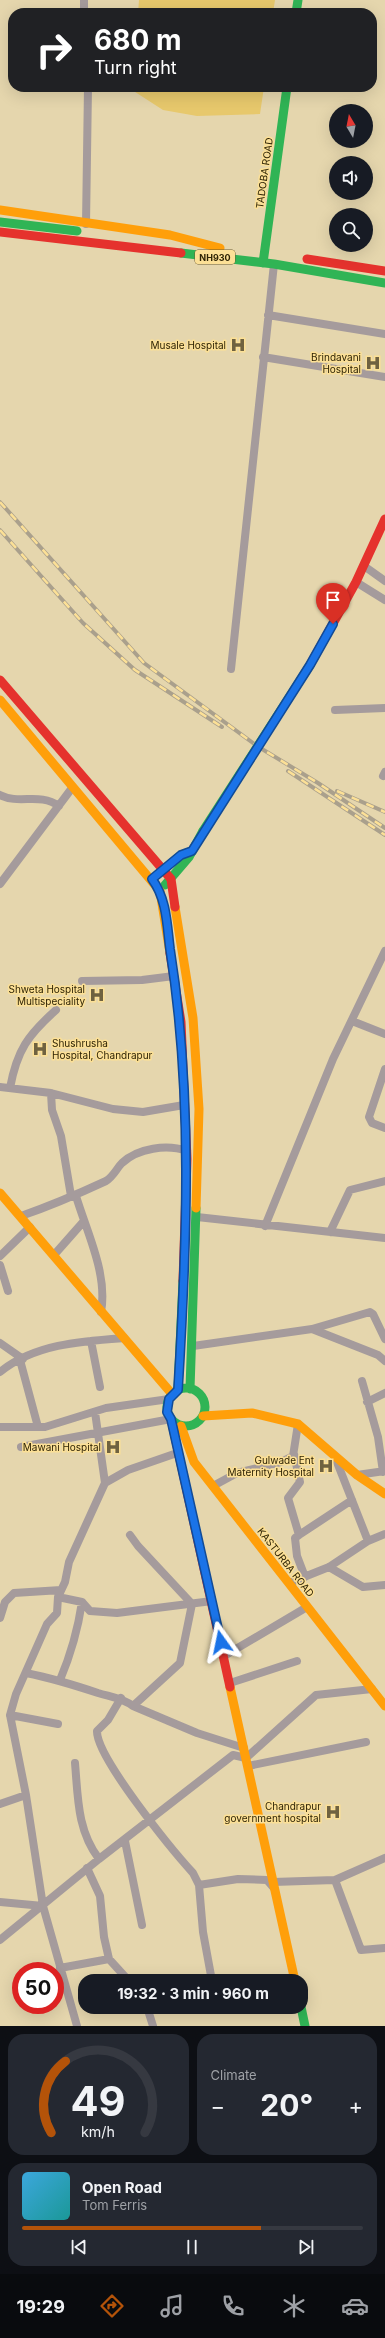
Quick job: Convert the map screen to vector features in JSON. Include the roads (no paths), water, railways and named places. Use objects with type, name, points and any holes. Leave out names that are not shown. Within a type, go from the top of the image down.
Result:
[{"type":"main road","name":"TADOBA ROAD","points":[[264,258],[286,92]]},
{"type":"main road","points":[[0,210],[86,224],[170,234],[193,238],[220,248]]},
{"type":"main road","name":"NH930","points":[[0,222],[220,248],[264,258],[274,264],[385,283]]},
{"type":"main road","name":"NH930","points":[[0,232],[44,239],[264,258],[385,271]]},
{"type":"main road","points":[[160,891],[192,851],[203,831],[310,665],[356,582],[385,519]]},
{"type":"main road","points":[[365,563],[385,539]]},
{"type":"main road","points":[[0,680],[171,879],[193,1018],[199,1109],[193,1346],[190,1389]]},
{"type":"main road","points":[[0,700],[69,785],[152,879],[160,891],[181,1022],[187,1151],[182,1325],[173,1394],[167,1412],[171,1419],[177,1453],[212,1601],[293,1974]]},
{"type":"main road","points":[[69,785],[78,770]]},
{"type":"main road","points":[[152,879],[181,855],[192,851]]},
{"type":"main road","points":[[0,1193],[4,1202],[21,1216],[101,1312],[173,1394]]},
{"type":"main road","points":[[171,1419],[181,1426],[194,1425],[203,1416],[205,1404],[200,1394],[190,1389],[173,1394]]},
{"type":"main road","points":[[203,1416],[252,1413],[298,1424],[357,1475],[385,1494]]},
{"type":"main road","name":"KASTURBA ROAD","points":[[181,1426],[194,1462],[385,1706]]},
{"type":"main road","points":[[302,2014],[305,2026]]},
{"type":"street","points":[[86,224],[88,92]]},
{"type":"street","points":[[231,669],[274,264]]},
{"type":"street","points":[[268,315],[385,334]]},
{"type":"street","points":[[263,358],[385,377]]},
{"type":"street","points":[[365,563],[385,581]]},
{"type":"street","points":[[356,582],[385,600]]},
{"type":"street","points":[[335,710],[385,708]]},
{"type":"street","points":[[0,884],[59,806],[69,785]]},
{"type":"street","points":[[0,795],[16,799],[48,799],[59,806]]},
{"type":"street","points":[[264,1226],[333,1059],[385,951]]},
{"type":"street","points":[[82,981],[142,980],[174,976]]},
{"type":"street","points":[[10,1088],[20,1051],[37,1027],[56,1010]]},
{"type":"street","points":[[352,1021],[385,1034]]},
{"type":"street","points":[[385,1069],[369,1117],[372,1123],[385,1128]]},
{"type":"street","points":[[0,1087],[51,1093],[113,1109],[143,1112],[184,1106]]},
{"type":"street","points":[[51,1093],[52,1110],[61,1136],[74,1196],[103,1279],[104,1296],[101,1312]]},
{"type":"street","points":[[21,1216],[74,1196],[108,1180],[123,1162],[140,1153],[156,1148],[179,1148],[187,1151]]},
{"type":"street","points":[[330,1232],[350,1190],[385,1181]]},
{"type":"street","points":[[196,1217],[264,1226],[385,1238]]},
{"type":"street","points":[[54,1255],[84,1221]]},
{"type":"street","points":[[0,1256],[30,1227]]},
{"type":"street","points":[[0,1265],[8,1291]]},
{"type":"street","points":[[193,1346],[312,1329],[370,1312],[373,1314],[385,1340]]},
{"type":"street","points":[[312,1329],[378,1355],[385,1361]]},
{"type":"street","points":[[0,1372],[22,1359],[58,1346],[124,1338]]},
{"type":"street","points":[[91,1341],[100,1387]]},
{"type":"street","points":[[0,1343],[22,1359],[38,1428]]},
{"type":"street","points":[[357,1475],[384,1471],[378,1437],[362,1381]]},
{"type":"street","points":[[367,1402],[385,1393]]},
{"type":"street","points":[[0,1427],[38,1428],[95,1412],[173,1394]]},
{"type":"street","points":[[58,1962],[43,1906],[26,1795],[10,1715],[16,1694],[47,1624],[56,1613],[69,1562],[105,1483],[96,1434],[95,1412]]},
{"type":"street","points":[[21,1447],[171,1419]]},
{"type":"street","points":[[298,1424],[294,1454],[300,1482],[288,1498],[299,1535]]},
{"type":"street","points":[[105,1483],[128,1470],[177,1453]]},
{"type":"street","points":[[213,1486],[237,1473],[281,1462],[294,1454]]},
{"type":"street","points":[[335,1456],[368,1541]]},
{"type":"street","points":[[305,1577],[295,1550],[295,1538],[352,1500]]},
{"type":"street","points":[[289,1583],[329,1567],[368,1541],[385,1534]]},
{"type":"street","points":[[130,1535],[138,1546],[192,1604]]},
{"type":"street","points":[[329,1567],[363,1587],[385,1585]]},
{"type":"street","points":[[0,1618],[2,1600],[14,1593],[60,1594],[82,1602],[90,1611],[117,1613],[212,1601]]},
{"type":"street","points":[[60,1680],[69,1657],[82,1602]]},
{"type":"street","points":[[134,1706],[180,1664],[192,1604]]},
{"type":"street","points":[[224,1656],[307,1607]]},
{"type":"street","points":[[230,1683],[297,1661]]},
{"type":"street","points":[[26,1673],[60,1680],[100,1694],[121,1698],[134,1706],[197,1733],[244,1748]]},
{"type":"street","points":[[247,1762],[316,1694],[372,1689]]},
{"type":"street","points":[[121,1698],[108,1720],[98,1728],[99,1741],[113,1769],[193,1873],[200,1885],[203,1932],[211,1974]]},
{"type":"street","points":[[10,1715],[58,1724]]},
{"type":"street","points":[[0,1940],[43,1906],[87,1868],[125,1841],[232,1755],[247,1762],[366,1742]]},
{"type":"street","points":[[75,1763],[81,1826],[90,1848],[99,1859]]},
{"type":"street","points":[[0,1804],[26,1795]]},
{"type":"street","points":[[125,1841],[142,1925]]},
{"type":"street","points":[[200,1885],[245,1879],[267,1880],[274,1885],[335,1880],[385,1858]]},
{"type":"street","points":[[87,1868],[100,1896],[109,1959],[123,1974]]},
{"type":"street","points":[[335,1880],[361,1950],[385,1948]]},
{"type":"street","points":[[0,1902],[43,1906]]},
{"type":"street","points":[[64,1967],[109,1959]]},
{"type":"street","points":[[64,1982],[77,2026]]},
{"type":"street","points":[[149,2014],[153,2026]]},
{"type":"railway","points":[[0,502],[144,663],[257,746],[318,783],[385,828]]},
{"type":"railway","points":[[0,530],[83,623],[135,670],[222,727]]},
{"type":"railway","points":[[288,771],[385,835]]},
{"type":"railway","points":[[337,791],[385,812]]},
{"type":"place","name":"Musale Hospital","points":[[238,345]]},
{"type":"place","name":"Brindavani Hospital","points":[[373,363]]},
{"type":"place","name":"Shweta Hospital Multispeciality","points":[[97,995]]},
{"type":"place","name":"Shushrusha Hospital, Chandrapur","points":[[40,1049]]},
{"type":"place","name":"Mawani Hospital","points":[[113,1447]]},
{"type":"place","name":"Gulwade Ent Maternity Hospital","points":[[326,1466]]},
{"type":"place","name":"Chandrapur government hospital","points":[[333,1812]]}]
